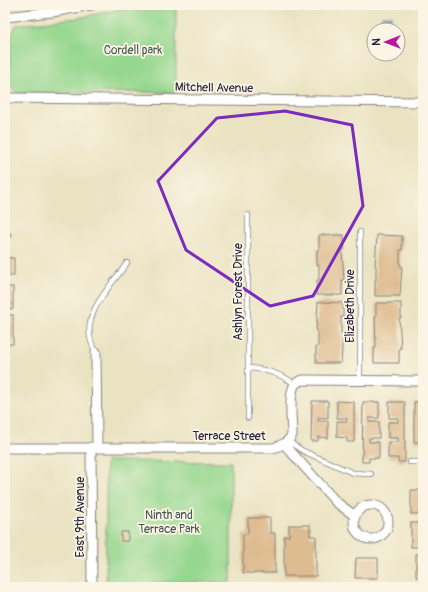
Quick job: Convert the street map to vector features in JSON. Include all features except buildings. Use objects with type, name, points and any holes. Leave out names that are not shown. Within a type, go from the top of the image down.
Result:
[{"type":"street","points":[[5,17],[52,12],[91,5]]},
{"type":"street","name":"Mitchell Avenue","points":[[5,98],[423,102]]},
{"type":"street","name":"East 9th Avenue","points":[[92,587],[96,352]]},
{"type":"street","points":[[355,516],[336,502],[286,443],[292,435],[292,393],[295,384],[303,380],[423,381]]},
{"type":"street","name":"Terrace Street","points":[[5,448],[273,448],[286,443]]},
{"type":"lane","name":"Ashlyn Forest Drive","points":[[248,215],[248,418]]},
{"type":"lane","name":"Elizabeth Drive","points":[[360,232],[360,381]]},
{"type":"lane","points":[[96,352],[91,344],[89,327],[91,316],[98,302],[127,263]]},
{"type":"lane","points":[[248,368],[272,372],[295,384]]},
{"type":"lane","points":[[286,443],[353,473],[371,474]]},
{"type":"lane","points":[[410,462],[423,462]]},
{"type":"highlighted area","points":[[285,111],[352,125],[363,206],[313,296],[270,306],[186,250],[158,181],[217,118]]},
{"type":"green space","name":"Cordell park","points":[[142,5],[176,5],[176,92],[18,93],[12,89],[9,84],[11,37],[16,25],[77,18]]},
{"type":"green space","name":"Ninth and Terrace Park","points":[[106,461],[231,462],[231,582],[153,582],[153,587],[106,587]]},
{"type":"water","points":[[382,16],[391,16],[391,22],[382,22]]}]
